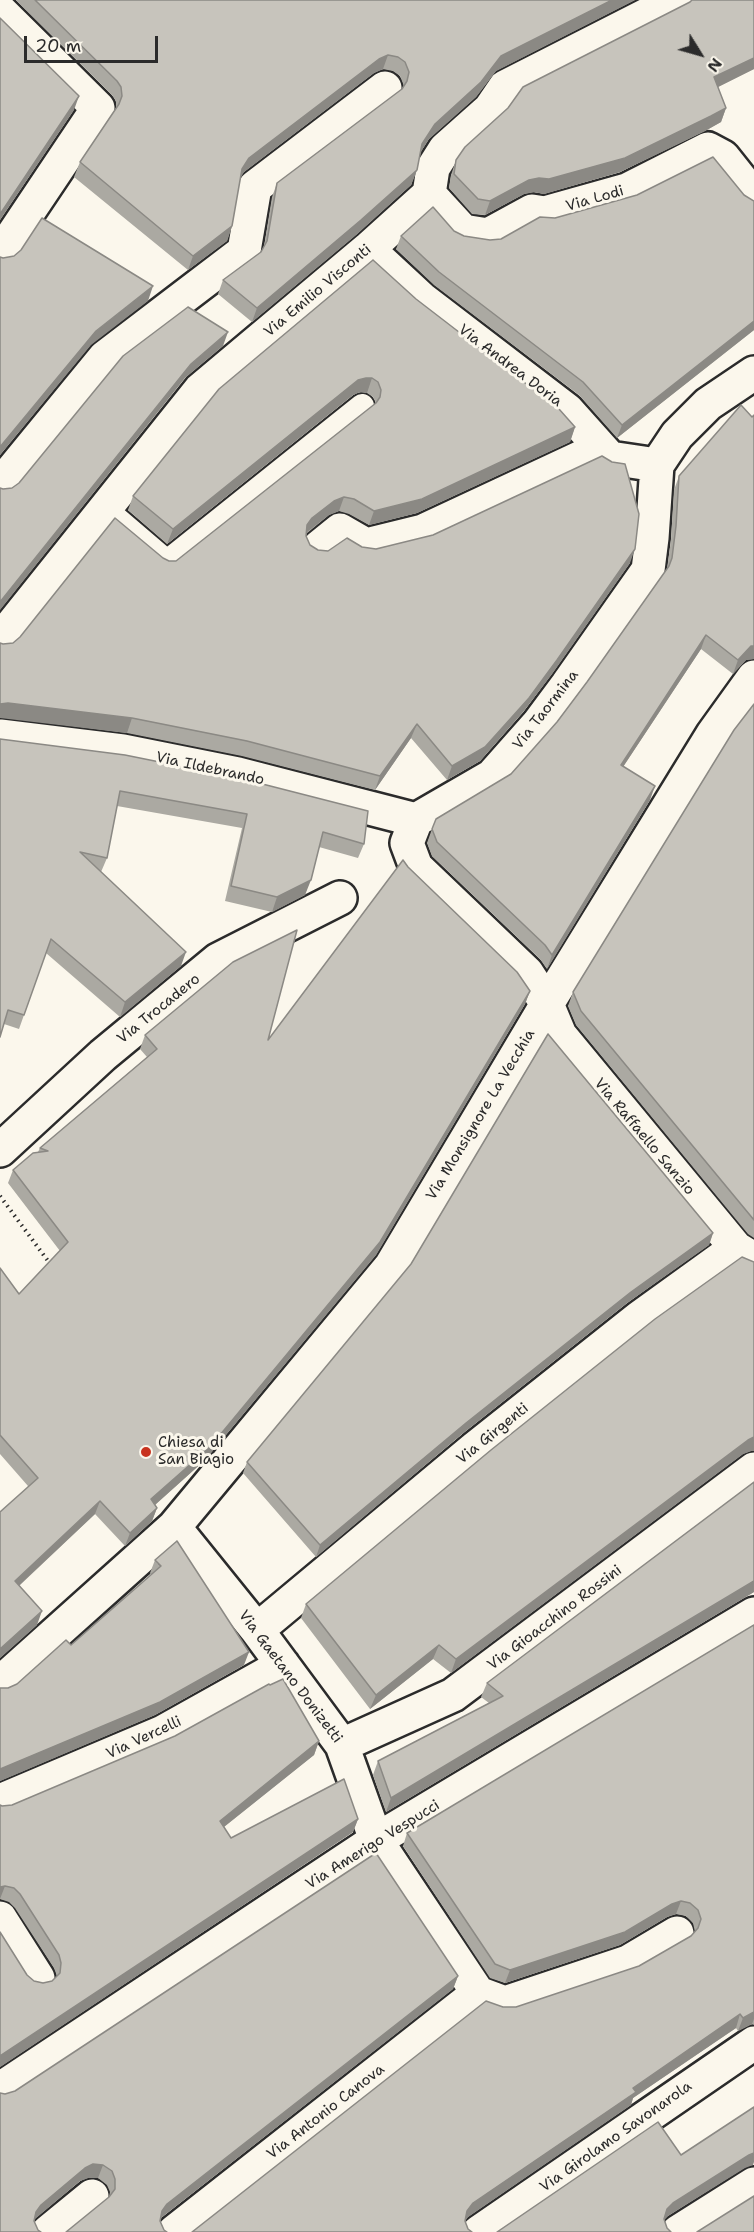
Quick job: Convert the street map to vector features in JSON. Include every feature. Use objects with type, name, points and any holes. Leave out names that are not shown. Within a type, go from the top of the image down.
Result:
[{"type":"street","points":[[0,6],[5,0]]},
{"type":"street","points":[[429,194],[433,168],[446,149],[490,109],[505,87],[676,0]]},
{"type":"street","points":[[0,11],[98,108],[0,254]]},
{"type":"street","points":[[0,485],[105,357],[145,324],[244,251],[255,187],[385,88]]},
{"type":"street","name":"Via Lodi","points":[[429,194],[463,231],[488,235],[532,211],[545,213],[627,190],[708,148],[723,157],[754,196]]},
{"type":"street","name":"Via Emilio Visconti","points":[[0,640],[200,390],[368,249],[429,194]]},
{"type":"street","name":"Via Andrea Doria","points":[[368,249],[422,299],[567,410],[610,458],[657,465]]},
{"type":"street","name":"Via Taormina","points":[[416,820],[492,776],[538,724],[567,686],[648,570],[657,465],[677,435],[708,404],[754,373]]},
{"type":"street","points":[[318,547],[340,530],[366,544],[423,531],[601,448]]},
{"type":"street","name":"Via Monsignore La Vecchia","points":[[0,1683],[174,1527],[391,1266],[547,1004],[713,734],[754,677]]},
{"type":"street","name":"Via Ildebrando","points":[[0,736],[123,751],[238,774],[416,820]]},
{"type":"street","points":[[416,820],[407,843],[416,867],[527,973],[547,1004]]},
{"type":"street","name":"Via Trocadero","points":[[0,1150],[103,1055],[218,960],[340,898]]},
{"type":"street","name":"Via Raffaello Sanzio","points":[[547,1004],[560,1035],[745,1253]]},
{"type":"street","name":"Via Girgenti","points":[[257,1630],[483,1442],[639,1318],[745,1253]]},
{"type":"street","name":"Via Gioacchino Rossini","points":[[342,1745],[453,1695],[754,1469]]},
{"type":"street","name":"Via Gaetano Donizetti","points":[[174,1527],[284,1665],[342,1745],[376,1840],[478,1993]]},
{"type":"street","name":"Via Amerigo Vespucci","points":[[0,2089],[376,1840],[754,1614]]},
{"type":"street","name":"Via Vercelli","points":[[0,1801],[163,1732],[284,1665]]},
{"type":"street","points":[[0,1918],[38,1977]]},
{"type":"street","points":[[478,1993],[505,2003],[628,1962],[676,1934]]},
{"type":"street","name":"Via Antonio Canova","points":[[174,2232],[478,1993]]},
{"type":"street","name":"Via Girolamo Savonarola","points":[[479,2232],[754,2043]]},
{"type":"street","points":[[678,2232],[754,2184]]},
{"type":"street","points":[[48,2232],[92,2196]]},
{"type":"lane","points":[[105,508],[167,562],[362,406]]},
{"type":"path","points":[[0,1196],[41,1254],[57,1271]]},
{"type":"building","points":[[35,0],[612,0],[501,56],[481,82],[435,124],[422,144],[417,170],[257,308],[223,280],[261,252],[267,241],[277,183],[402,89],[409,72],[405,62],[398,57],[388,55],[379,59],[249,158],[242,169],[232,226],[193,256],[80,162],[119,104],[122,96],[121,87]]},
{"type":"building","points":[[692,0],[754,0],[754,58],[714,77],[726,108],[625,158],[549,179],[529,180],[490,201],[478,199],[454,174],[456,160],[465,147],[508,108],[523,87]]},
{"type":"building","points":[[0,18],[79,96],[0,214]]},
{"type":"building","points":[[713,157],[744,195],[754,201],[754,321],[622,425],[583,382],[439,272],[401,236],[433,207],[454,231],[464,236],[490,240],[501,239],[540,217],[555,218],[637,195]]},
{"type":"building","points":[[42,218],[153,286],[96,331],[0,447],[0,257],[14,256],[21,250]]},
{"type":"building","points":[[373,260],[416,299],[559,409],[575,427],[422,499],[374,511],[354,499],[344,497],[334,501],[312,518],[307,525],[306,536],[310,545],[318,550],[328,551],[347,538],[362,547],[376,549],[433,535],[602,456],[612,462],[625,464],[639,514],[635,549],[529,698],[485,747],[452,766],[417,724],[380,776],[247,741],[132,718],[8,703],[0,704],[0,643],[13,643],[20,637],[115,518],[163,558],[176,561],[376,403],[381,390],[378,382],[372,378],[358,380],[173,529],[133,496],[219,389]]},
{"type":"building","points":[[188,307],[228,332],[191,364],[0,602],[0,488],[12,488],[19,483],[123,356]]},
{"type":"building","points":[[741,405],[752,417],[754,415],[754,646],[751,646],[738,660],[706,635],[621,765],[655,786],[552,955],[545,945],[437,842],[432,829],[436,819],[511,774],[557,722],[587,682],[669,566],[676,526],[679,476]]},
{"type":"building","points":[[754,704],[754,1220],[581,1011],[573,992],[734,730]]},
{"type":"building","points":[[0,739],[125,755],[239,778],[368,811],[364,844],[323,832],[311,880],[277,897],[231,886],[247,814],[120,791],[107,858],[80,852],[186,952],[125,1002],[51,939],[24,1015],[8,1010],[0,1037]]},
{"type":"building","points":[[403,860],[517,972],[530,991],[380,1242],[210,1447],[151,1499],[157,1508],[130,1533],[100,1501],[15,1581],[42,1611],[0,1649],[0,1512],[38,1478],[0,1435],[0,1268],[19,1294],[68,1242],[13,1170],[33,1153],[48,1151],[40,1148],[157,1049],[145,1035],[233,962],[297,930],[268,1040]]},
{"type":"building","points":[[548,1034],[713,1233],[631,1292],[466,1423],[320,1545],[247,1462],[411,1264]]},
{"type":"building","points":[[742,1257],[754,1262],[754,1437],[456,1659],[439,1645],[376,1695],[306,1604],[491,1450],[655,1319]]},
{"type":"building","points":[[754,1482],[754,1581],[391,1798],[378,1761],[503,1696],[487,1683]]},
{"type":"building","points":[[177,1541],[249,1652],[160,1702],[0,1769],[0,1688],[8,1688],[17,1684],[66,1640],[71,1645],[161,1566],[155,1560]]},
{"type":"building","points":[[754,1625],[754,2012],[743,2018],[740,2014],[633,2088],[636,2092],[473,2203],[467,2211],[465,2221],[472,2232],[192,2232],[486,2001],[503,2007],[516,2007],[639,1966],[691,1936],[698,1928],[701,1919],[698,1910],[690,1903],[681,1901],[625,1932],[510,1970],[495,1964],[407,1833]]},
{"type":"building","points":[[283,1679],[319,1741],[220,1821],[231,1838],[344,1779],[358,1819],[0,2056],[0,1932],[27,1975],[34,1981],[43,1983],[52,1981],[60,1973],[61,1963],[59,1955],[20,1894],[14,1888],[0,1887],[0,1805],[12,1805],[175,1736],[269,1684]]},
{"type":"building","points":[[376,1853],[458,1976],[167,2204],[162,2211],[160,2221],[167,2232],[66,2232],[109,2197],[115,2189],[112,2171],[103,2165],[93,2164],[85,2168],[41,2205],[34,2221],[41,2232],[0,2232],[0,2093],[15,2091]]},
{"type":"building","points":[[754,2107],[754,2153],[673,2203],[667,2209],[664,2219],[671,2232],[497,2232],[658,2122],[681,2155]]},
{"type":"building","points":[[754,2196],[754,2232],[697,2232]]},
{"type":"place","name":"Chiesa di San Biagio","points":[[146,1452]]}]
